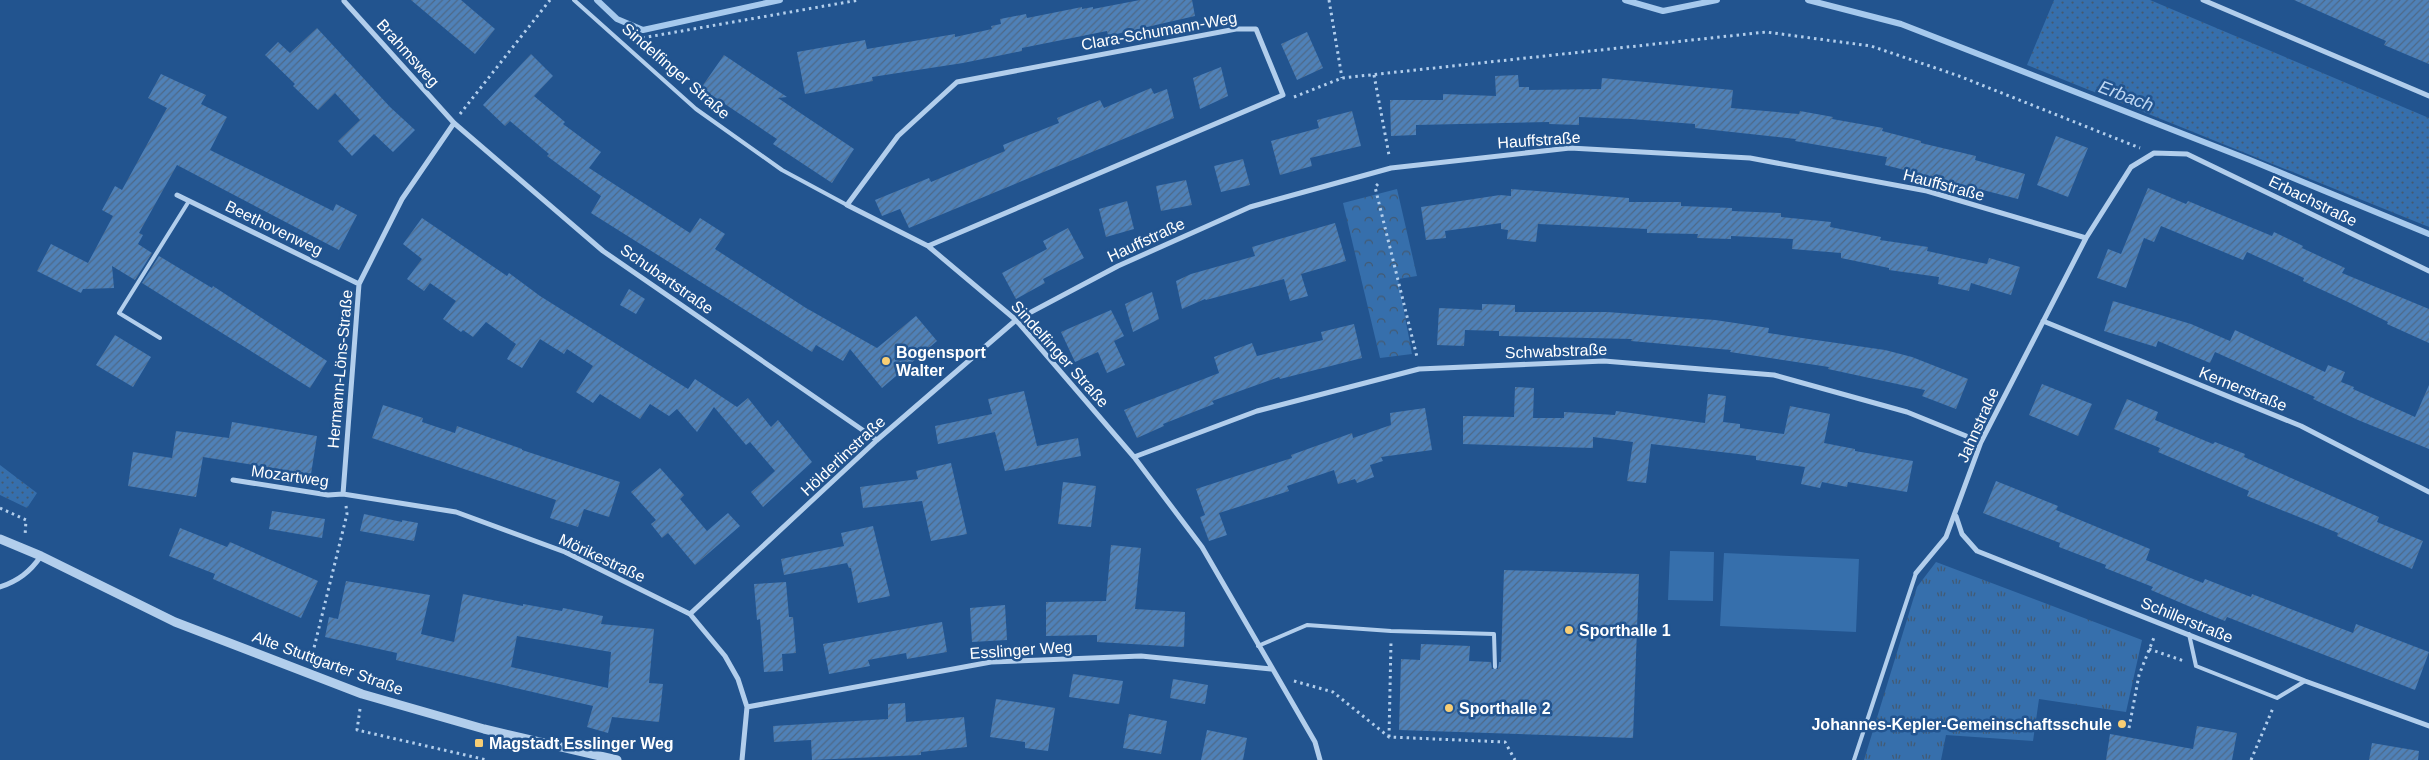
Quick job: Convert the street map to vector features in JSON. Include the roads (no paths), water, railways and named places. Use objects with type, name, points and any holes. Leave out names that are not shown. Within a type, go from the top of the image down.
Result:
[{"type":"street","points":[[2203,0],[2429,96]]},
{"type":"street","name":"Brahmsweg","points":[[344,1],[454,122]]},
{"type":"street","name":"Clara-Schumann-Weg","points":[[847,205],[898,136],[957,82],[1236,29],[1256,29],[1283,95],[928,246]]},
{"type":"street","name":"Hermann-Löns-Straße","points":[[343,494],[359,284],[402,199],[454,122]]},
{"type":"street","name":"Schubartstraße","points":[[454,122],[603,251],[877,440]]},
{"type":"street","name":"Hauffstraße","points":[[1016,320],[1118,266],[1250,206],[1391,168],[1570,148],[1750,158],[1927,191],[2086,238]]},
{"type":"street","name":"Erbachstraße","points":[[2154,153],[2186,154],[2429,272]]},
{"type":"street","name":"Jahnstraße","points":[[1916,573],[1946,537],[1956,515],[1980,442],[2086,238],[2131,167],[2154,153]]},
{"type":"street","name":"Beethovenweg","points":[[177,195],[359,284]]},
{"type":"street","name":"Sindelfinger Straße","points":[[847,205],[928,246],[1016,320],[1134,457],[1202,547],[1275,676],[1315,742],[1320,760]]},
{"type":"street","name":"Hölderlinstraße","points":[[690,614],[877,440],[1016,320]]},
{"type":"street","name":"Kernerstraße","points":[[2043,321],[2301,426],[2429,492]]},
{"type":"street","name":"Schwabstraße","points":[[1134,457],[1257,410],[1419,370],[1604,361],[1774,375],[1907,412],[1980,442]]},
{"type":"street","name":"Mozartweg","points":[[233,480],[328,496],[343,494]]},
{"type":"street","name":"Mörikestraße","points":[[343,494],[456,512],[565,552],[690,614],[725,656],[738,679],[747,707],[742,760]]},
{"type":"street","name":"Schillerstraße","points":[[1956,515],[1962,534],[1976,551],[2305,681],[2429,726]]},
{"type":"street","name":"Alte Stuttgarter Straße","points":[[0,539],[42,556],[175,622],[362,694],[484,729],[617,760]]},
{"type":"street","points":[[0,587],[15,582],[26,574],[42,556]]},
{"type":"street","name":"Esslinger Weg","points":[[747,707],[991,662],[1141,656],[1271,669]]},
{"type":"lane","name":"Sindelfinger Straße","points":[[574,0],[696,109],[782,170],[847,205]]},
{"type":"lane","points":[[160,338],[119,313],[189,201]]},
{"type":"lane","name":"Jahnstraße","points":[[1854,760],[1916,573]]},
{"type":"lane","points":[[1258,646],[1307,625],[1391,631],[1494,634],[1495,667]]},
{"type":"lane","points":[[2189,634],[2196,666],[2277,698],[2305,681]]},
{"type":"waterway","points":[[597,0],[617,19],[643,30],[780,0]]},
{"type":"waterway","name":"Erbach","points":[[1625,0],[1663,11],[1717,0]]},
{"type":"waterway","name":"Erbach","points":[[1808,0],[1901,24],[2250,160],[2429,234]]},
{"type":"place","name":"Bogensport Walter","points":[[886,361]]},
{"type":"place","name":"Sporthalle 1","points":[[1569,630]]},
{"type":"place","name":"Sporthalle 2","points":[[1449,708]]},
{"type":"place","name":"Johannes-Kepler-Gemeinschaftsschule","points":[[2122,724]]},
{"type":"place","name":"Magstadt Esslinger Weg","points":[[479,743]]}]
